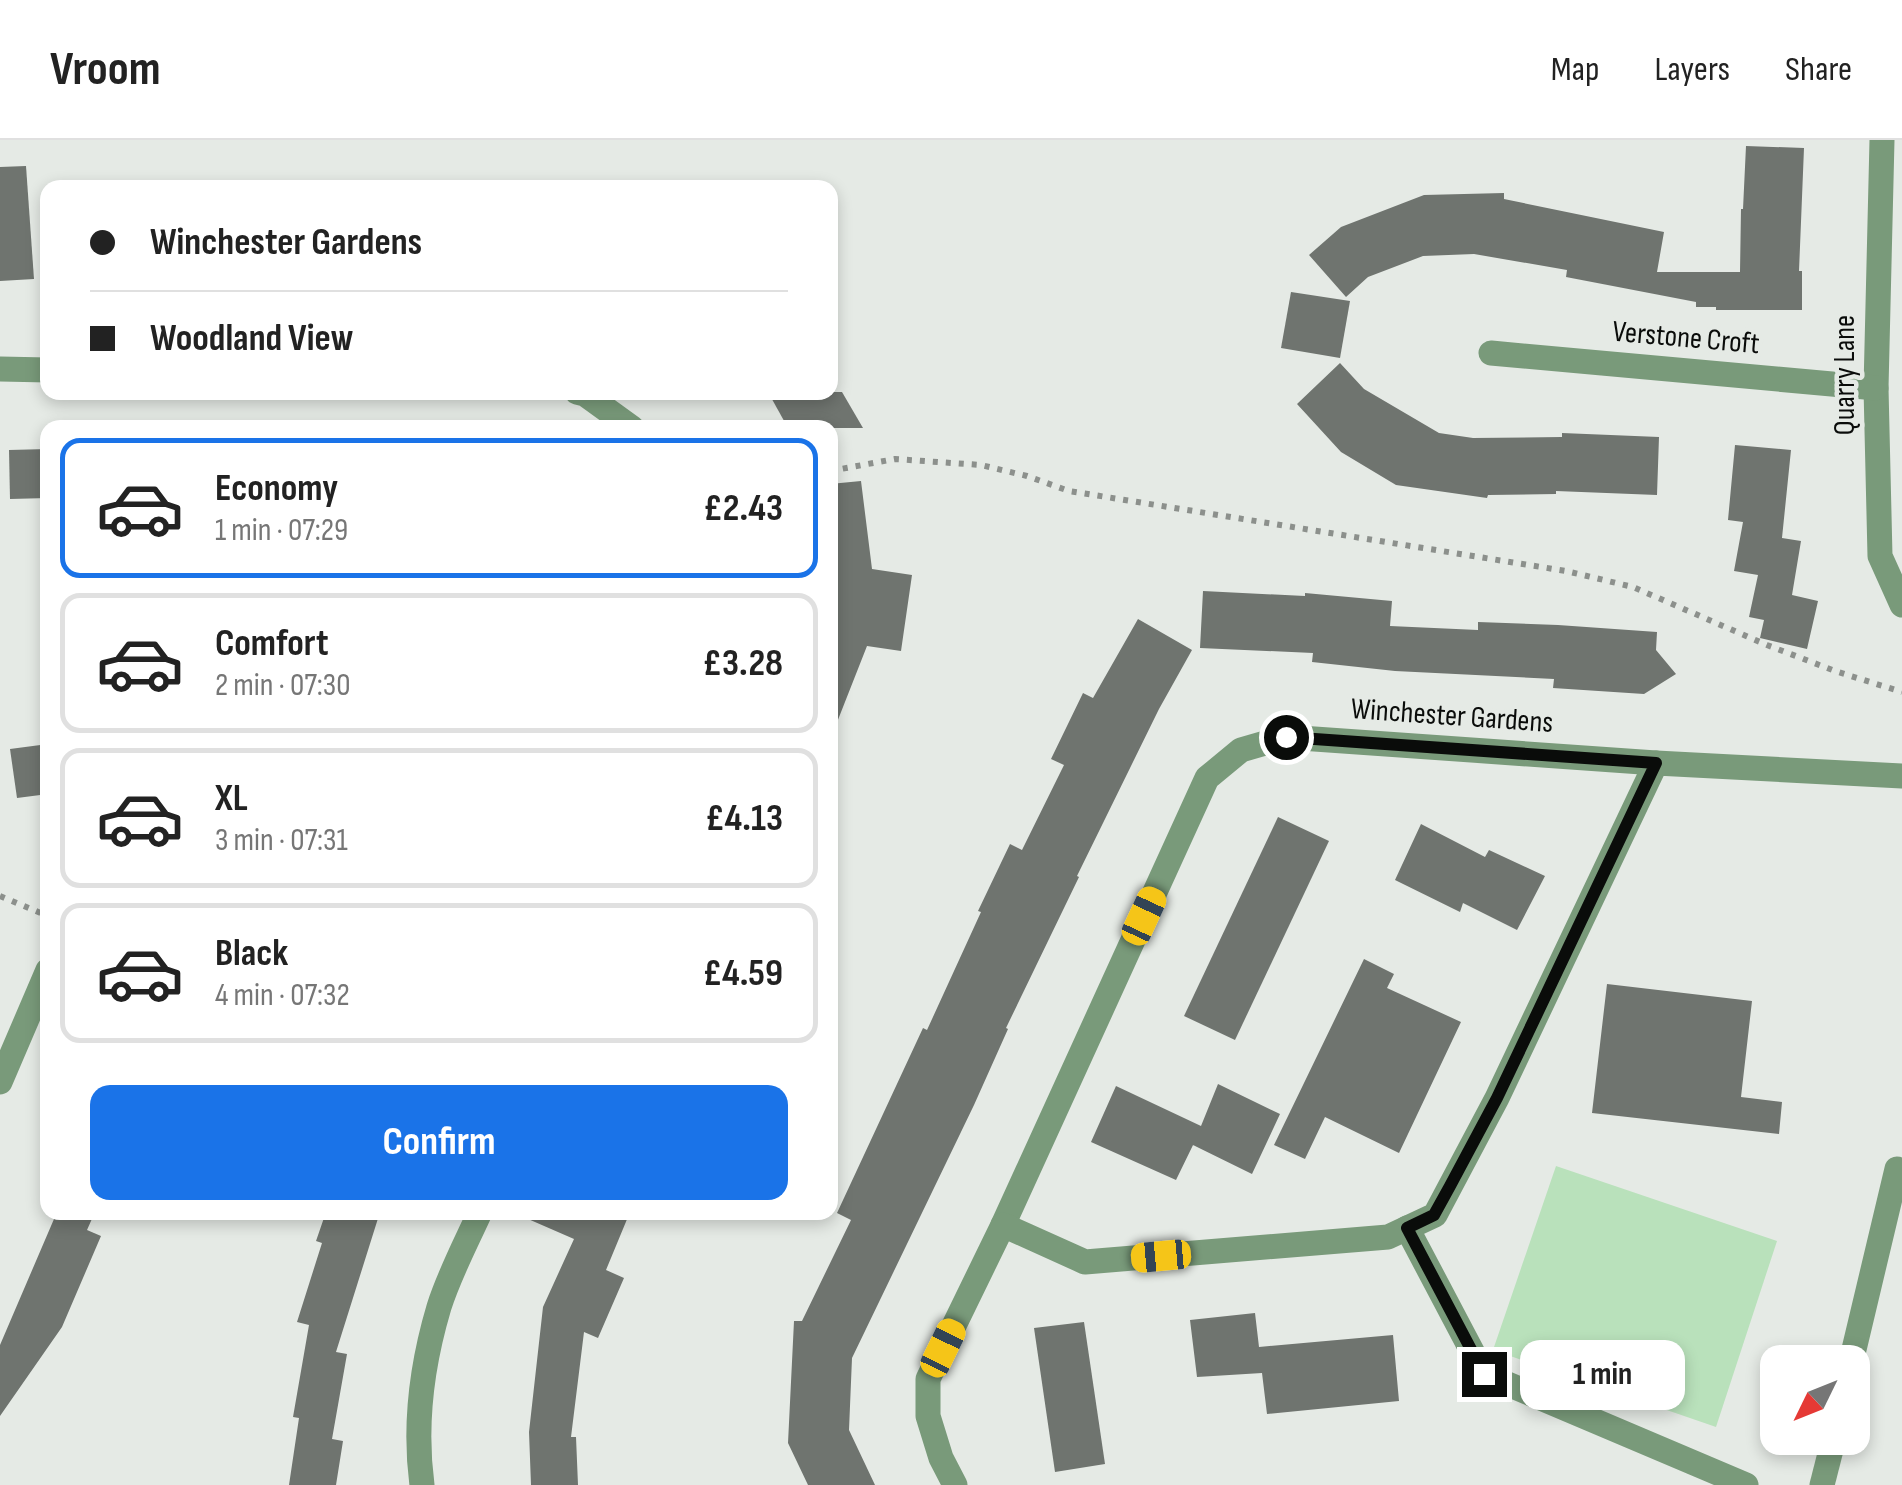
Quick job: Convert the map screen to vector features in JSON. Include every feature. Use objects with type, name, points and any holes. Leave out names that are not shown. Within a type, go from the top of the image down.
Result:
[{"type":"street","name":"Quarry Lane","points":[[1882,140],[1876,388],[1880,556],[1902,605]]},
{"type":"street","name":"Verstone Croft","points":[[1491,353],[1876,388]]},
{"type":"street","points":[[0,369],[40,370]]},
{"type":"street","points":[[594,400],[621,420]]},
{"type":"street","name":"Winchester Gardens","points":[[956,1485],[940,1458],[928,1416],[928,1379],[1003,1225],[1206,778],[1241,750],[1286,737],[1902,776]]},
{"type":"street","points":[[1003,1225],[1085,1262],[1388,1237],[1434,1215],[1497,1098],[1656,763]]},
{"type":"street","points":[[0,1082],[40,989]]},
{"type":"street","points":[[1855,1345],[1897,1169]]},
{"type":"street","points":[[422,1485],[421,1384],[440,1304],[477,1220]]},
{"type":"street","points":[[1407,1228],[1484,1374],[1746,1485]]},
{"type":"street","points":[[1822,1485],[1830,1455]]},
{"type":"path","points":[[838,470],[896,459],[981,465],[1069,492],[1566,571],[1633,586],[1768,645],[1902,692]]},
{"type":"path","points":[[0,896],[40,913]]},
{"type":"green space","points":[[1556,1166],[1777,1241],[1716,1427],[1493,1350]]},
{"type":"building","points":[[1746,146],[1804,148],[1799,271],[1802,310],[1696,307],[1696,302],[1566,277],[1567,270],[1474,254],[1423,256],[1368,277],[1346,297],[1309,255],[1341,227],[1424,195],[1504,193],[1504,199],[1664,232],[1657,272],[1740,272]]},
{"type":"building","points":[[26,166],[34,279],[0,281],[0,167]]},
{"type":"building","points":[[1291,292],[1350,301],[1340,358],[1281,348]]},
{"type":"building","points":[[1340,363],[1364,389],[1439,433],[1473,438],[1562,437],[1562,433],[1659,437],[1657,495],[1556,491],[1487,498],[1396,485],[1341,452],[1297,404]]},
{"type":"building","points":[[838,392],[842,392],[863,428],[838,428],[838,420],[784,420],[772,400],[838,400]]},
{"type":"building","points":[[1735,445],[1791,450],[1782,538],[1801,541],[1792,595],[1818,601],[1807,649],[1760,638],[1764,620],[1749,617],[1758,575],[1734,571],[1743,522],[1728,520]]},
{"type":"building","points":[[40,449],[40,498],[10,499],[9,450]]},
{"type":"building","points":[[861,481],[872,569],[912,575],[901,651],[867,646],[838,720],[838,483]]},
{"type":"building","points":[[1203,591],[1305,593],[1392,601],[1390,626],[1478,630],[1478,622],[1657,632],[1656,650],[1676,674],[1644,694],[1553,688],[1554,679],[1395,671],[1312,662],[1313,653],[1200,648]]},
{"type":"building","points":[[1138,619],[1192,650],[1077,876],[974,1105],[852,1358],[849,1430],[875,1485],[808,1485],[788,1443],[794,1321],[802,1321],[851,1220],[838,1211],[923,1028],[927,1030],[1010,844],[1022,850],[1064,765],[1051,759],[1083,693],[1093,698]]},
{"type":"building","points":[[40,745],[40,795],[17,798],[10,749]]},
{"type":"building","points":[[1278,817],[1329,841],[1235,1040],[1184,1016]]},
{"type":"building","points":[[1421,824],[1485,857],[1489,850],[1545,876],[1517,930],[1463,903],[1460,912],[1395,880]]},
{"type":"building","points":[[1364,959],[1394,974],[1387,988],[1461,1022],[1399,1153],[1325,1117],[1305,1159],[1274,1145]]},
{"type":"building","points":[[1607,984],[1752,1001],[1741,1097],[1782,1102],[1779,1134],[1592,1113]]},
{"type":"building","points":[[1218,1084],[1280,1114],[1252,1174],[1193,1145],[1176,1180],[1091,1142],[1116,1086],[1201,1126]]},
{"type":"building","points":[[54,1220],[91,1220],[87,1230],[101,1236],[62,1327],[0,1416],[0,1345]]},
{"type":"building","points":[[323,1220],[377,1220],[336,1352],[347,1354],[332,1439],[343,1441],[336,1485],[289,1485],[299,1418],[293,1417],[309,1325],[297,1322],[322,1243],[316,1241]]},
{"type":"building","points":[[530,1220],[627,1220],[606,1270],[624,1278],[598,1338],[584,1332],[571,1437],[576,1437],[578,1485],[531,1485],[529,1432],[543,1307],[574,1239]]},
{"type":"building","points":[[1255,1313],[1259,1347],[1393,1335],[1399,1401],[1267,1414],[1262,1373],[1197,1377],[1190,1320]]},
{"type":"building","points":[[1084,1322],[1105,1464],[1055,1472],[1034,1328]]},
{"type":"route","points":[[1286,737],[1656,763],[1497,1098],[1450,1186],[1434,1215],[1407,1228],[1484,1374]]}]
